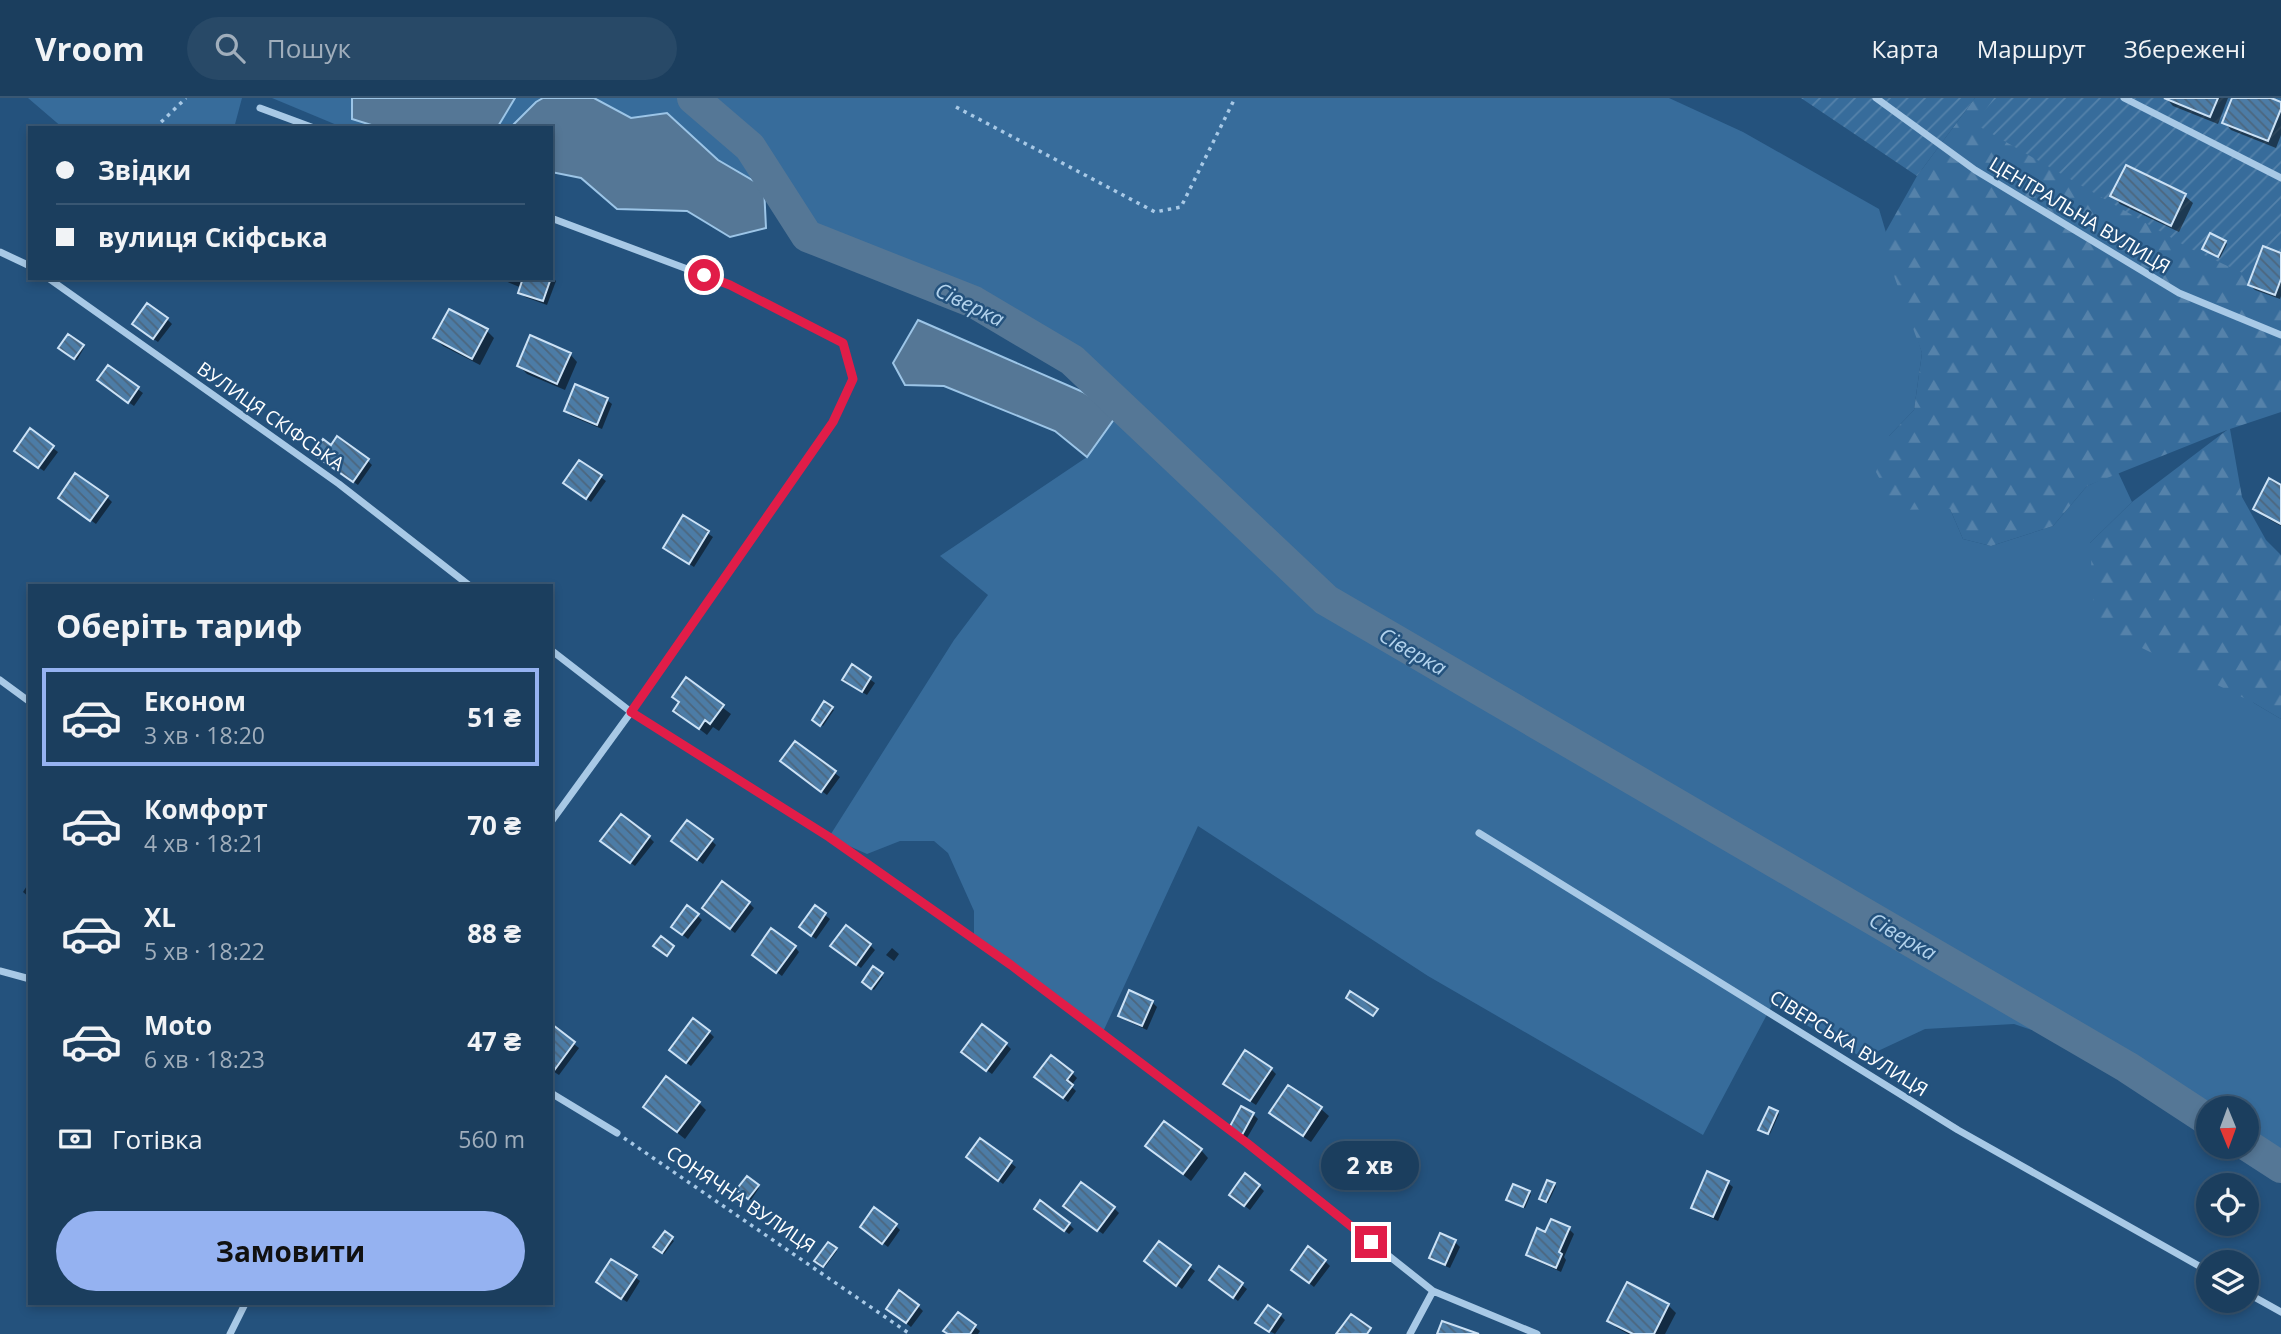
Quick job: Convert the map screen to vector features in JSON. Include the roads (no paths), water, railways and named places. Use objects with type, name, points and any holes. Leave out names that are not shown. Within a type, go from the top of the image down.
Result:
[{"type":"street","name":"ЦЕНТРАЛЬНА ВУЛИЦЯ","points":[[1875,98],[1975,170],[2179,293],[2281,335]]},
{"type":"street","points":[[2124,98],[2281,178]]},
{"type":"street","points":[[260,108],[309,126]]},
{"type":"street","points":[[553,219],[730,285],[843,343],[853,379],[833,422],[553,819]]},
{"type":"street","points":[[0,252],[28,265]]},
{"type":"street","name":"ВУЛИЦЯ СКІФСЬКА","points":[[51,280],[339,484],[467,584]]},
{"type":"street","points":[[553,652],[631,712],[829,837],[1011,965],[1247,1143],[1433,1291],[1537,1334]]},
{"type":"street","points":[[0,681],[28,701]]},
{"type":"street","name":"СІВЕРСЬКА ВУЛИЦЯ","points":[[1479,833],[1958,1130],[2196,1264]]},
{"type":"street","points":[[0,971],[28,978]]},
{"type":"street","points":[[553,1094],[617,1133]]},
{"type":"street","points":[[1410,1334],[1433,1291]]},
{"type":"street","points":[[2259,1300],[2281,1312]]},
{"type":"street","points":[[230,1334],[244,1305]]},
{"type":"waterway","name":"Сіверка","points":[[693,98],[750,147],[807,236],[974,302],[1072,360],[1326,600],[2127,1067],[2196,1112]]},
{"type":"waterway","name":"Сіверка","points":[[2259,1153],[2281,1167]]}]
